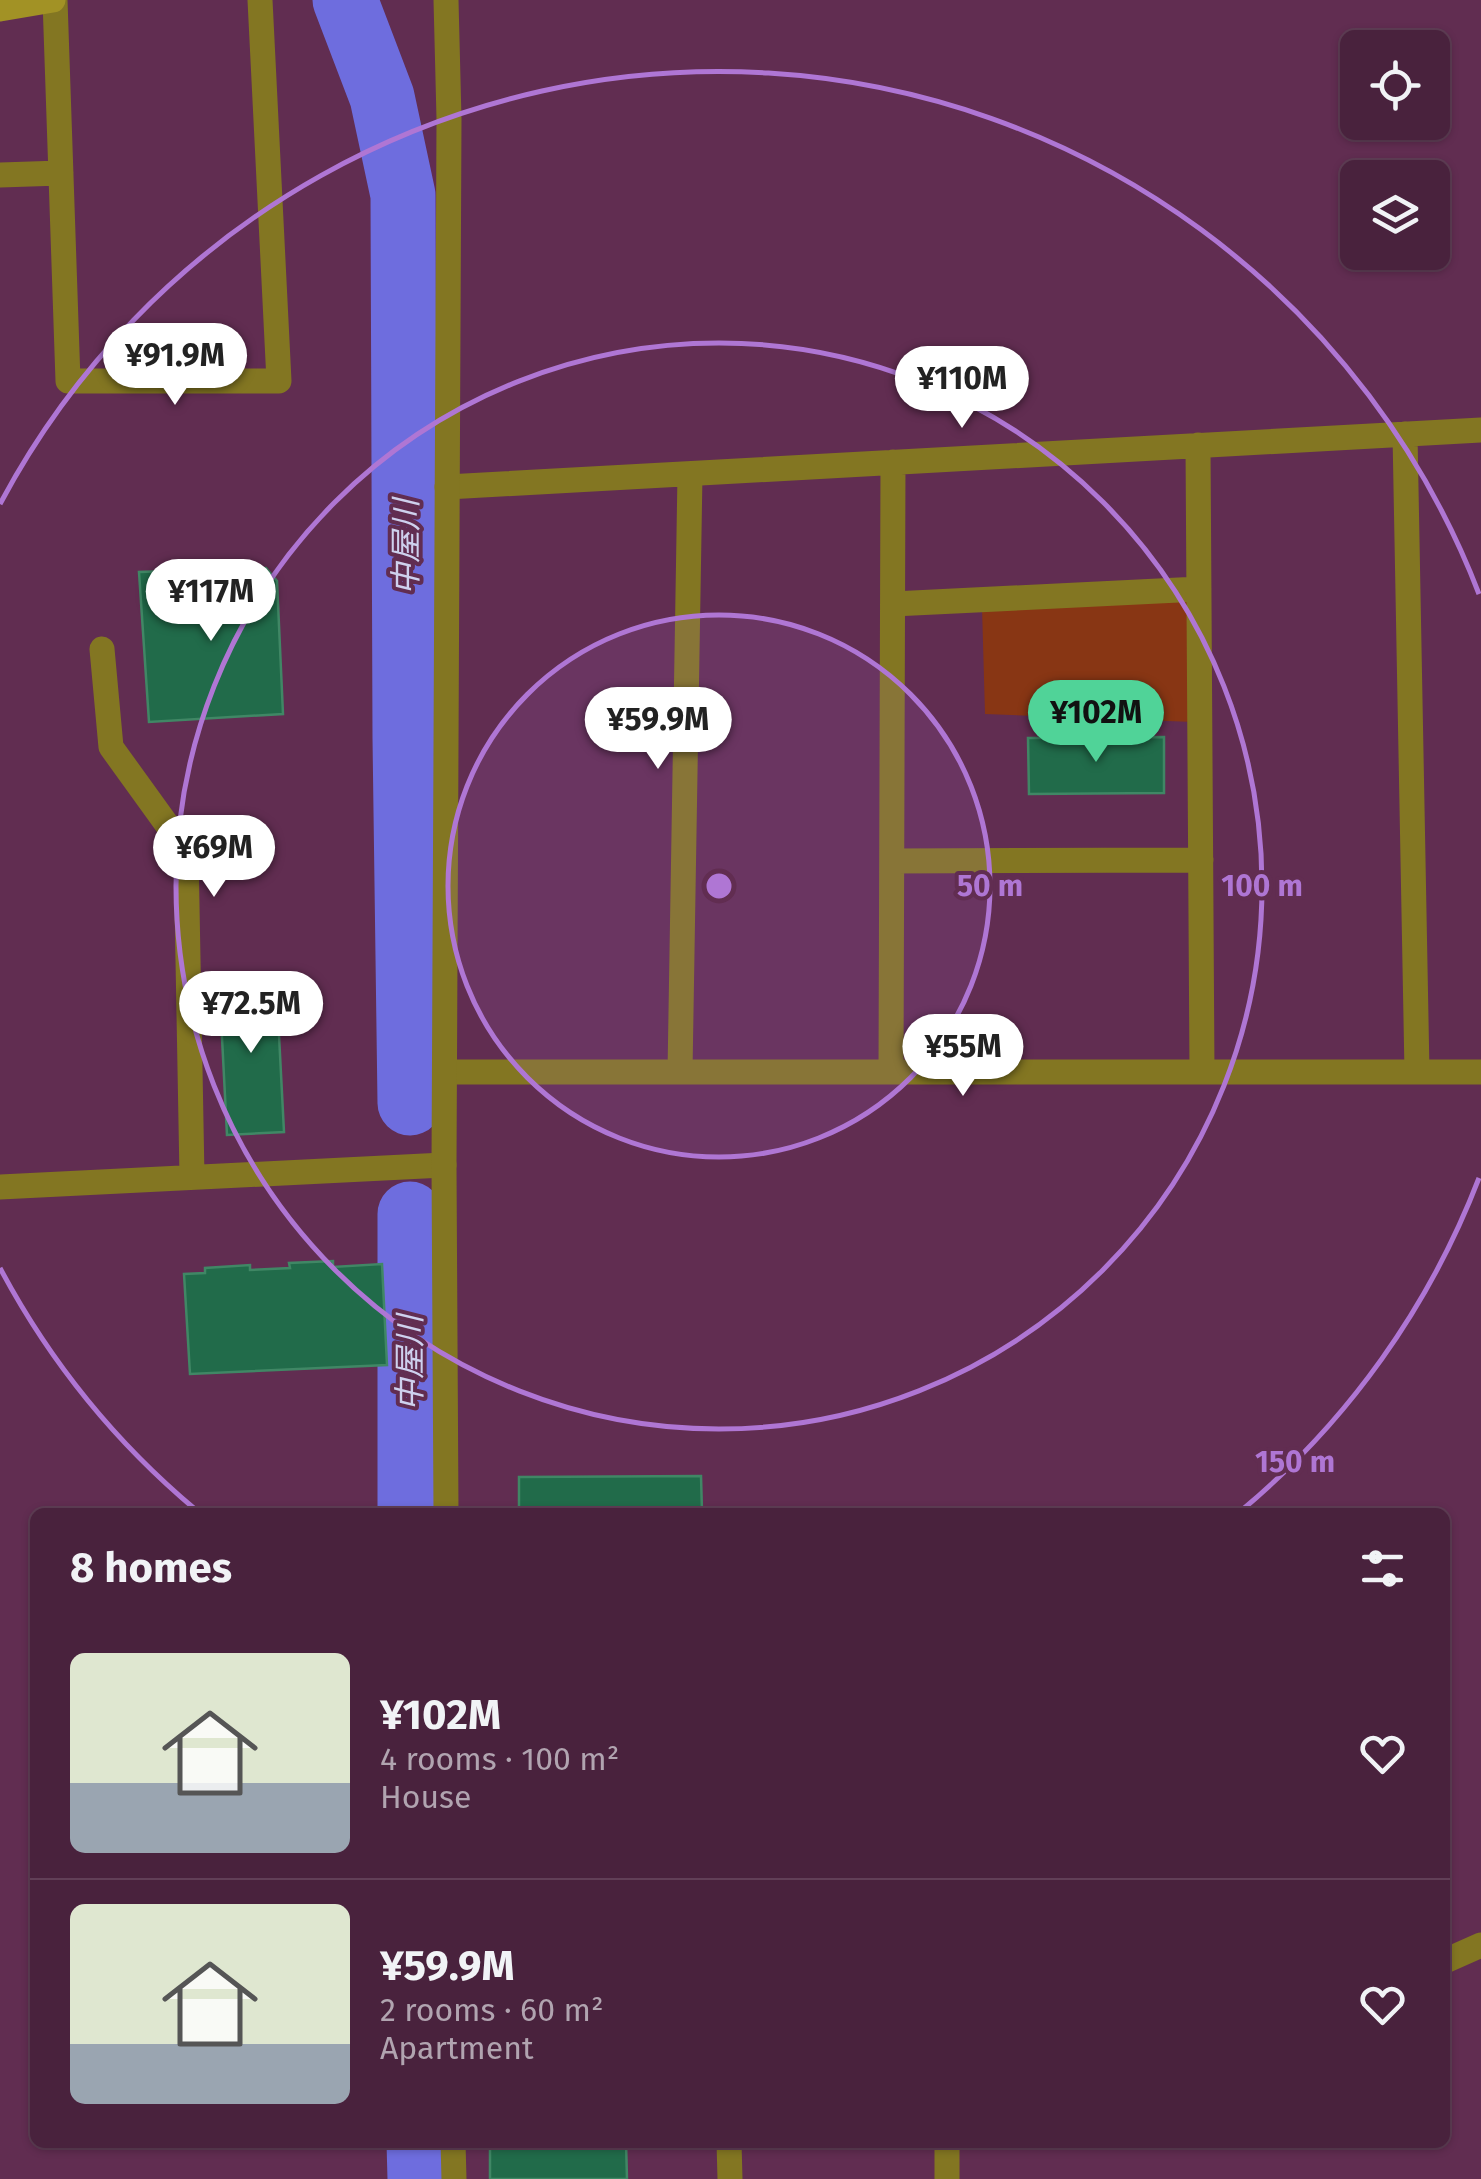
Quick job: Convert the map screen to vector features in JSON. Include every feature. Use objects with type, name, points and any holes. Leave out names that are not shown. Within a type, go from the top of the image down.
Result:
[{"type":"main road","points":[[0,9],[54,0]]},
{"type":"street","points":[[54,0],[68,381],[279,381],[260,0]]},
{"type":"street","points":[[446,0],[446,1508]]},
{"type":"street","points":[[0,175],[61,172]]},
{"type":"street","points":[[447,488],[1481,430]]},
{"type":"street","points":[[1405,434],[1417,1072]]},
{"type":"street","points":[[1198,445],[1202,1072]]},
{"type":"street","points":[[891,1072],[893,462]]},
{"type":"street","points":[[680,1072],[690,474]]},
{"type":"street","points":[[893,604],[1199,588]]},
{"type":"street","points":[[102,650],[111,747],[186,850],[192,1177]]},
{"type":"street","points":[[892,862],[1201,860]]},
{"type":"street","points":[[445,1072],[1481,1072]]},
{"type":"street","points":[[0,1187],[444,1165]]},
{"type":"street","points":[[1450,1959],[1481,1945]]},
{"type":"street","points":[[453,2148],[454,2179]]},
{"type":"street","points":[[730,2148],[730,2179]]},
{"type":"street","points":[[947,2148],[948,2179]]},
{"type":"shaded area","points":[[1194,595],[1194,722],[985,714],[982,607]]},
{"type":"building","points":[[266,568],[277,581],[283,714],[149,722],[139,572]]},
{"type":"building","points":[[1164,737],[1164,793],[1029,794],[1028,738]]},
{"type":"building","points":[[276,977],[284,1132],[227,1135],[219,979]]},
{"type":"building","points":[[333,1261],[333,1267],[382,1264],[387,1365],[190,1374],[184,1274],[205,1273],[205,1268],[290,1268],[289,1263]]},
{"type":"building","points":[[701,1476],[702,1508],[519,1508],[519,1477]]},
{"type":"building","points":[[490,2148],[626,2148],[627,2179],[490,2179]]},
{"type":"waterway","name":"中屋川","points":[[345,0],[382,97],[403,195],[410,1103]]},
{"type":"waterway","name":"中屋川","points":[[410,1214],[410,1508]]},
{"type":"waterway","name":"中屋川","points":[[419,2148],[420,2179]]}]
